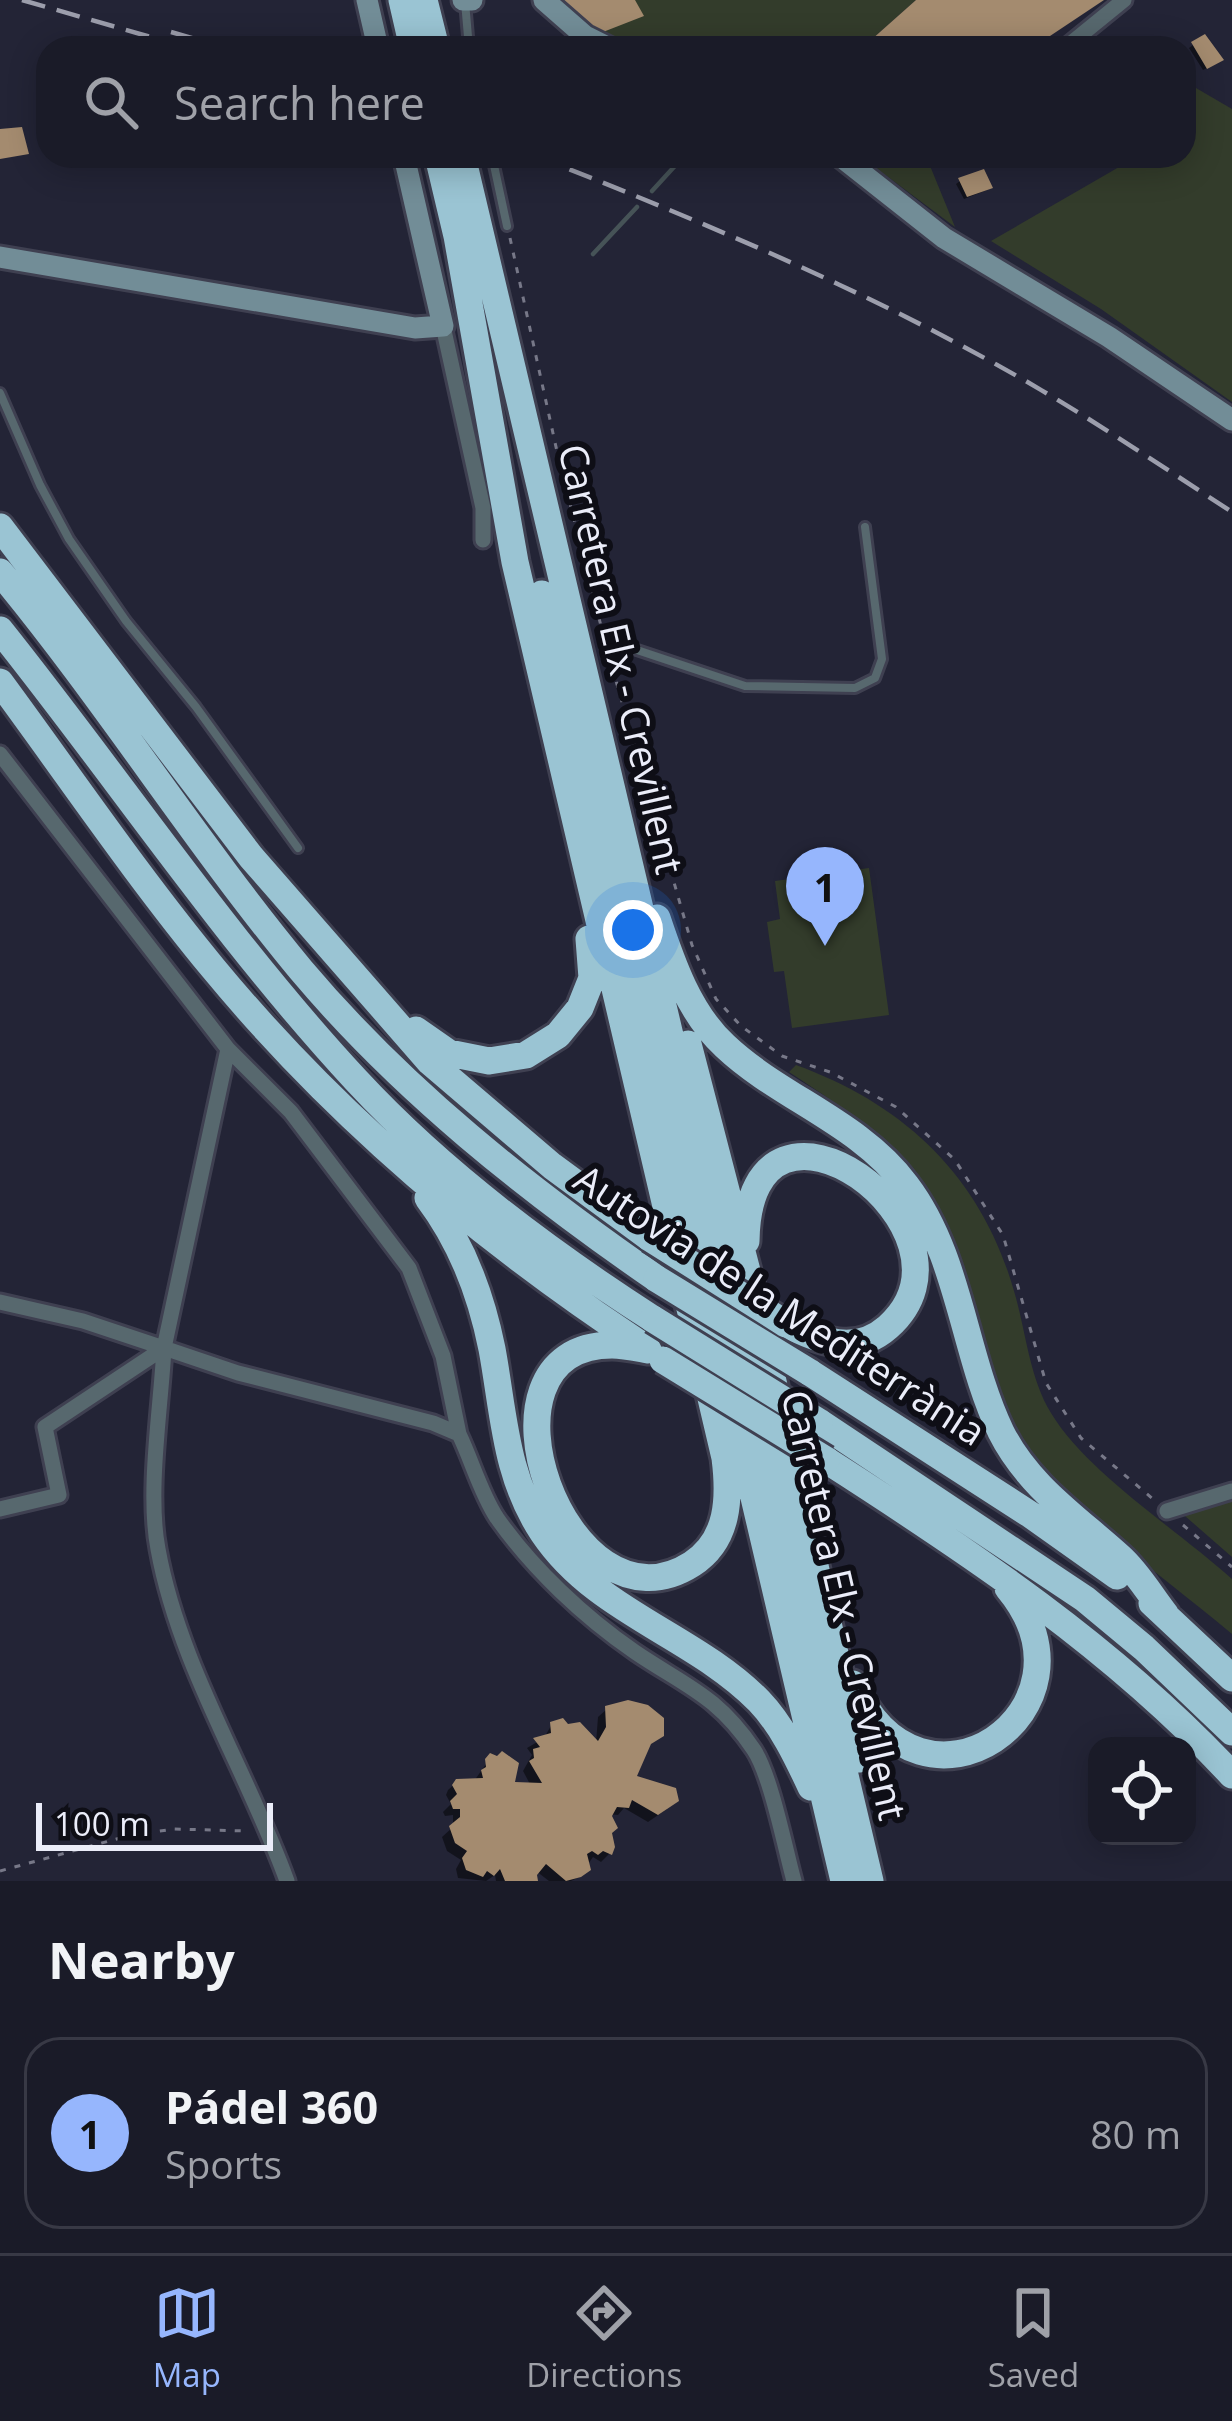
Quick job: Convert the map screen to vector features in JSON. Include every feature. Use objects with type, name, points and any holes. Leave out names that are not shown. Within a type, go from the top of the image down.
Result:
[{"type":"highway","points":[[402,0],[416,36]]},
{"type":"highway","points":[[421,36],[424,0]]},
{"type":"highway","name":"Carretera Elx - Crevillent","points":[[441,168],[852,1880]]},
{"type":"highway","name":"Carretera Elx - Crevillent","points":[[465,168],[561,571],[852,1880]]},
{"type":"highway","points":[[457,236],[511,541],[730,1494],[710,1551],[688,1567],[639,1576],[610,1566],[565,1522],[545,1484],[536,1446],[536,1412],[548,1379],[562,1361],[610,1344],[656,1355]]},
{"type":"highway","points":[[0,527],[251,856],[376,1002],[447,1077],[552,1166],[650,1238],[822,1342],[867,1342],[890,1326],[905,1306],[914,1280],[912,1251],[901,1222],[866,1178],[821,1156],[780,1162],[764,1176],[747,1214],[754,1298]]},
{"type":"highway","points":[[561,571],[754,1298],[829,1614],[883,1881]]},
{"type":"highway","name":"Autovia de la Mediterrània","points":[[0,572],[42,622],[205,850],[304,974],[414,1090],[539,1194],[657,1279],[1031,1515],[1166,1615],[1232,1678]]},
{"type":"highway","name":"Autovia de la Mediterrània","points":[[0,630],[217,916],[357,1081],[456,1175],[599,1284],[819,1422],[1085,1599],[1232,1732]]},
{"type":"highway","points":[[0,682],[213,968],[327,1094],[408,1171],[494,1241],[656,1355],[985,1562],[1084,1637],[1232,1775]]},
{"type":"highway","points":[[376,1002],[449,1053],[489,1061],[526,1055],[558,1034],[580,1007],[592,978],[587,915],[556,740]]},
{"type":"highway","points":[[650,898],[675,971],[700,1016],[724,1046],[874,1150],[907,1185],[936,1239],[1002,1434],[1032,1480],[1125,1562],[1166,1615]]},
{"type":"highway","points":[[408,1171],[462,1251],[481,1300],[509,1460],[539,1528],[580,1577],[730,1676],[760,1703],[796,1756],[852,1880]]},
{"type":"highway","points":[[829,1614],[848,1673],[876,1727],[913,1749],[933,1754],[976,1750],[998,1738],[1017,1719],[1036,1679],[1037,1652],[1028,1621],[1013,1593],[985,1562]]},
{"type":"street","points":[[532,0],[577,36]]},
{"type":"street","points":[[544,0],[585,36]]},
{"type":"street","points":[[1080,36],[1124,0]]},
{"type":"street","points":[[407,168],[483,508],[483,540]]},
{"type":"street","points":[[855,168],[944,238],[1232,416]]},
{"type":"street","points":[[867,168],[933,223],[1104,325],[1232,416]]},
{"type":"street","points":[[0,257],[415,328],[443,326]]},
{"type":"street","points":[[0,754],[228,1049],[291,1112],[409,1268],[443,1356],[459,1435],[495,1515],[581,1610],[635,1652],[688,1682],[723,1711],[757,1754],[794,1881]]},
{"type":"street","points":[[228,1049],[164,1348],[157,1545],[206,1697],[266,1824],[286,1881]]},
{"type":"street","points":[[0,1301],[83,1321],[238,1373],[433,1423],[459,1435]]},
{"type":"street","points":[[0,1509],[59,1496],[45,1426],[164,1348]]},
{"type":"street","points":[[1167,1511],[1232,1491]]},
{"type":"lane","points":[[467,0],[468,36]]},
{"type":"lane","points":[[495,168],[507,226]]},
{"type":"lane","points":[[0,393],[69,539],[298,848]]},
{"type":"lane","points":[[604,638],[745,686],[855,688],[875,678],[883,659],[866,526]]},
{"type":"path","points":[[507,226],[604,638],[692,945],[716,999],[741,1026],[782,1056],[830,1072],[896,1107],[956,1160],[1003,1235],[1046,1383],[1081,1438],[1232,1567]]},
{"type":"path","points":[[0,1871],[131,1835],[174,1829],[246,1832],[266,1824]]},
{"type":"green space","points":[[635,0],[916,0],[876,36],[602,36]]},
{"type":"green space","points":[[1196,88],[1232,109],[1232,402],[1101,309],[991,241],[1117,168],[1196,168]]},
{"type":"green space","points":[[876,168],[931,168],[955,227]]},
{"type":"green space","points":[[869,868],[889,1015],[792,1028],[784,971],[774,972],[767,922],[780,919],[775,881]]},
{"type":"green space","points":[[796,1065],[872,1101],[905,1124],[960,1180],[1000,1250],[1033,1369],[1051,1413],[1087,1458],[1232,1579],[1232,1634],[1096,1522],[1028,1448],[1002,1396],[959,1260],[926,1193],[884,1142],[789,1072]]},
{"type":"green space","points":[[1232,1500],[1232,1557],[1185,1516]]},
{"type":"building","points":[[559,0],[635,0],[644,16],[603,32]]},
{"type":"building","points":[[916,0],[1104,0],[1050,36],[876,36]]},
{"type":"building","points":[[1205,34],[1224,60],[1207,69],[1196,50],[1196,39]]},
{"type":"building","points":[[22,127],[29,154],[0,159],[0,129]]},
{"type":"building","points":[[984,169],[993,188],[967,197],[958,178]]},
{"type":"building","points":[[628,1700],[648,1705],[664,1718],[664,1736],[651,1744],[637,1776],[676,1788],[679,1801],[658,1815],[632,1800],[629,1808],[617,1807],[612,1816],[618,1828],[612,1833],[612,1855],[603,1851],[587,1854],[591,1870],[581,1877],[566,1881],[546,1864],[538,1881],[505,1881],[500,1869],[494,1876],[487,1871],[483,1877],[466,1870],[462,1858],[467,1851],[455,1843],[449,1826],[460,1817],[460,1809],[453,1809],[450,1801],[457,1794],[452,1785],[456,1779],[483,1778],[485,1759],[502,1751],[519,1763],[515,1782],[542,1783],[529,1761],[534,1758],[533,1749],[540,1747],[533,1738],[551,1733],[550,1722],[563,1718],[568,1724],[580,1722],[598,1741],[606,1727],[605,1706]]},
{"type":"waterway","points":[[652,191],[673,168]]},
{"type":"waterway","points":[[593,254],[637,207]]},
{"type":"railway","points":[[22,0],[147,36]]},
{"type":"railway","points":[[171,32],[185,36]]},
{"type":"railway","points":[[566,168],[723,232],[905,317],[1050,396],[1232,512]]},
{"type":"place","name":"Pádel 360","points":[[825,946]]}]
